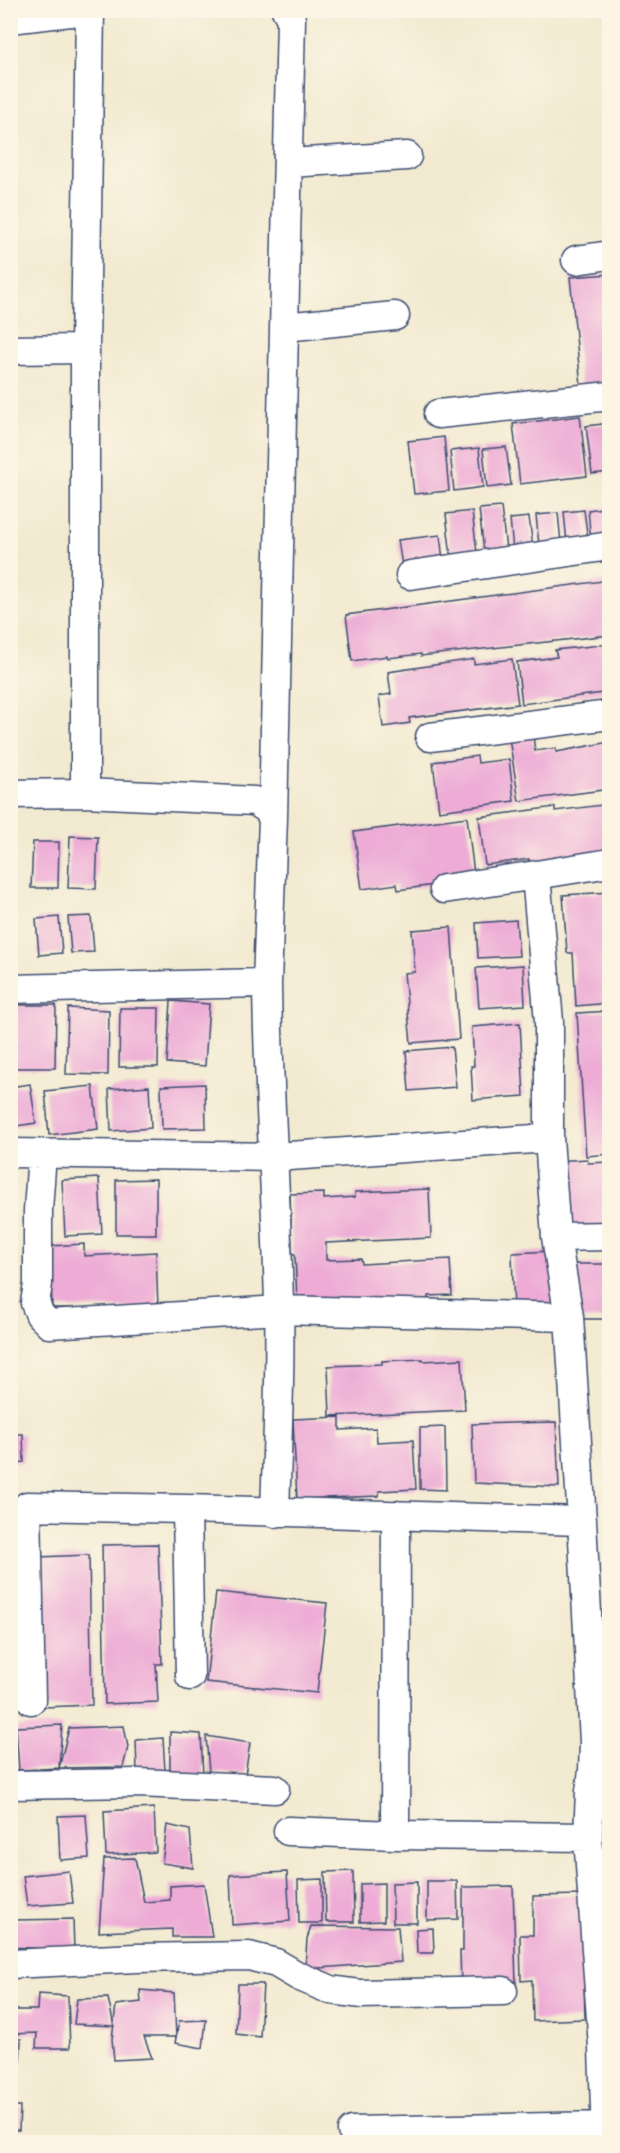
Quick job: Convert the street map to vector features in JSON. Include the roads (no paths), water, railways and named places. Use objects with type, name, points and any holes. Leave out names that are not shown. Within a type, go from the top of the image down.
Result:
[{"type":"street","points":[[10,18],[89,10],[85,349],[85,793]]},
{"type":"street","points":[[275,1513],[279,1310],[267,983],[273,818],[291,19],[286,10]]},
{"type":"street","points":[[288,163],[407,156]]},
{"type":"street","points":[[576,260],[609,255]]},
{"type":"street","points":[[284,327],[395,316]]},
{"type":"street","points":[[10,350],[85,349]]},
{"type":"street","points":[[438,414],[609,396]]},
{"type":"street","points":[[410,575],[609,546]]},
{"type":"street","points":[[430,737],[609,716]]},
{"type":"street","points":[[10,794],[85,793],[255,801],[267,809],[273,818]]},
{"type":"street","points":[[444,889],[609,864]]},
{"type":"street","points":[[352,2131],[606,2134],[606,2047],[588,1837],[594,1742],[582,1521],[569,1317],[556,1237],[549,1138],[549,1022],[536,875]]},
{"type":"street","points":[[10,989],[267,983]]},
{"type":"street","points":[[10,1153],[275,1157],[549,1138]]},
{"type":"street","points":[[42,1154],[38,1210],[38,1284],[35,1303],[40,1315],[49,1323],[279,1310],[569,1317]]},
{"type":"street","points":[[556,1237],[609,1236]]},
{"type":"street","points":[[31,1700],[27,1506],[582,1521]]},
{"type":"street","points":[[187,1509],[190,1676]]},
{"type":"street","points":[[395,1834],[396,1515]]},
{"type":"street","points":[[10,1785],[138,1784],[276,1789]]},
{"type":"street","points":[[288,1831],[588,1837]]},
{"type":"street","points":[[10,1964],[249,1956],[276,1963],[298,1976],[331,1990],[360,1994],[503,1991]]}]
